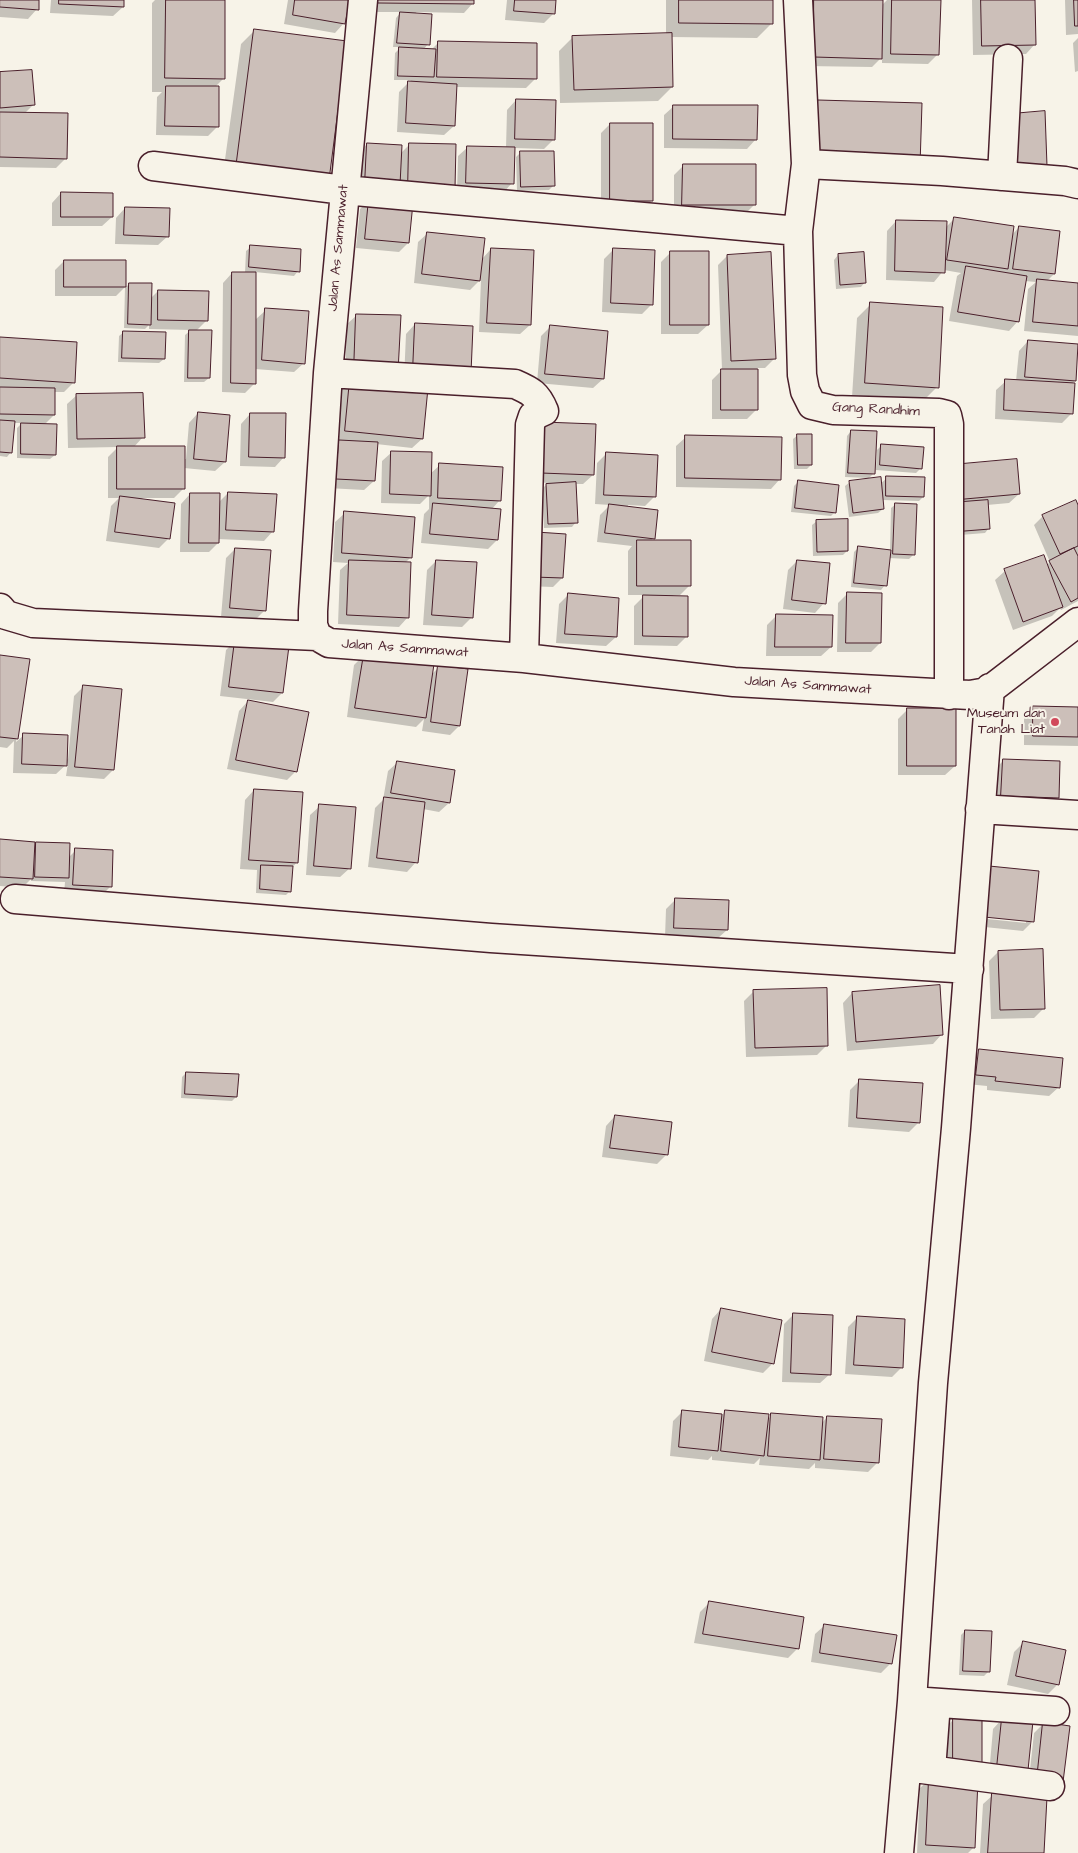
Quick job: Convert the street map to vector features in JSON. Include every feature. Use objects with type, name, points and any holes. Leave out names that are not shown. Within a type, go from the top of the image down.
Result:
[{"type":"street","name":"Jalan As Sammawat","points":[[363,0],[328,374],[313,611],[313,625],[316,636],[328,643],[524,658],[734,682],[970,696],[987,692],[1078,622]]},
{"type":"street","name":"Gang Randhim","points":[[798,0],[806,164],[798,231],[802,375],[805,391],[812,405],[833,410],[939,413],[947,415],[949,424],[949,696]]},
{"type":"street","points":[[1002,176],[1008,59]]},
{"type":"street","points":[[806,164],[942,171],[1065,181],[1078,184]]},
{"type":"street","points":[[153,166],[344,190],[798,231]]},
{"type":"street","points":[[328,374],[515,384],[530,391],[539,399],[544,411],[533,416],[530,425],[524,658]]},
{"type":"street","points":[[0,608],[6,616],[33,623],[316,636]]},
{"type":"street","points":[[899,1853],[919,1769],[924,1702],[933,1383],[969,969],[990,688]]},
{"type":"street","points":[[980,809],[1078,815]]},
{"type":"street","points":[[15,899],[491,938],[969,969]]},
{"type":"street","points":[[924,1702],[1055,1711]]},
{"type":"street","points":[[919,1769],[1050,1786]]},
{"type":"building","points":[[0,0],[39,0],[39,10],[0,7]]},
{"type":"building","points":[[59,0],[124,0],[124,7],[59,4]]},
{"type":"building","points":[[166,0],[225,0],[225,79],[165,78]]},
{"type":"building","points":[[295,0],[350,0],[345,24],[293,15]]},
{"type":"building","points":[[378,0],[474,0],[474,4],[378,3]]},
{"type":"building","points":[[515,0],[556,0],[555,14],[514,11]]},
{"type":"building","points":[[679,0],[773,0],[773,24],[679,23]]},
{"type":"building","points":[[814,0],[883,0],[882,59],[814,57]]},
{"type":"building","points":[[892,0],[941,0],[939,55],[891,54]]},
{"type":"building","points":[[981,0],[1035,0],[1036,45],[982,46]]},
{"type":"building","points":[[1074,0],[1078,0],[1078,26],[1075,26]]},
{"type":"building","points":[[400,12],[432,14],[430,45],[397,43]]},
{"type":"building","points":[[254,29],[347,41],[329,180],[236,168]]},
{"type":"building","points":[[672,33],[673,87],[574,90],[572,36]]},
{"type":"building","points":[[438,41],[537,43],[537,79],[437,77]]},
{"type":"building","points":[[399,47],[436,49],[434,77],[398,76]]},
{"type":"building","points":[[32,70],[35,105],[0,108],[0,72]]},
{"type":"building","points":[[408,81],[457,84],[455,126],[406,123]]},
{"type":"building","points":[[166,86],[219,86],[219,127],[165,126]]},
{"type":"building","points":[[516,99],[556,100],[555,140],[515,139]]},
{"type":"building","points":[[818,100],[922,103],[920,166],[816,164]]},
{"type":"building","points":[[673,105],[758,105],[757,140],[673,139]]},
{"type":"building","points":[[1045,111],[1047,166],[1013,163],[1011,114]]},
{"type":"building","points":[[0,112],[68,113],[67,159],[0,157]]},
{"type":"building","points":[[610,123],[653,123],[653,201],[610,201]]},
{"type":"building","points":[[367,143],[402,145],[400,185],[365,183]]},
{"type":"building","points":[[409,143],[456,144],[455,188],[408,188]]},
{"type":"building","points":[[467,146],[515,147],[514,184],[466,183]]},
{"type":"building","points":[[520,151],[554,151],[555,186],[521,187]]},
{"type":"building","points":[[683,164],[756,164],[756,205],[682,205]]},
{"type":"building","points":[[61,192],[113,193],[113,217],[61,217]]},
{"type":"building","points":[[369,198],[413,203],[409,243],[365,239]]},
{"type":"building","points":[[125,207],[170,208],[169,237],[124,235]]},
{"type":"building","points":[[954,217],[1014,226],[1008,269],[947,260]]},
{"type":"building","points":[[896,220],[947,221],[945,273],[895,271]]},
{"type":"building","points":[[1019,226],[1060,231],[1055,274],[1013,269]]},
{"type":"building","points":[[427,232],[485,238],[480,281],[422,274]]},
{"type":"building","points":[[250,245],[301,249],[300,272],[249,267]]},
{"type":"building","points":[[491,248],[534,250],[531,325],[487,323]]},
{"type":"building","points":[[613,248],[655,250],[653,305],[611,303]]},
{"type":"building","points":[[670,251],[709,251],[709,325],[670,325]]},
{"type":"building","points":[[771,252],[776,359],[731,361],[727,255]]},
{"type":"building","points":[[864,252],[866,283],[840,285],[838,254]]},
{"type":"building","points":[[64,260],[126,260],[126,287],[64,287]]},
{"type":"building","points":[[966,266],[1027,276],[1019,322],[958,312]]},
{"type":"building","points":[[232,272],[256,272],[256,384],[231,383]]},
{"type":"building","points":[[1037,279],[1078,283],[1078,326],[1033,322]]},
{"type":"building","points":[[129,283],[152,283],[151,325],[128,324]]},
{"type":"building","points":[[158,290],[209,291],[208,321],[158,320]]},
{"type":"building","points":[[870,302],[943,307],[939,388],[865,383]]},
{"type":"building","points":[[265,308],[309,311],[305,364],[262,360]]},
{"type":"building","points":[[356,314],[401,315],[398,372],[354,370]]},
{"type":"building","points":[[415,323],[473,326],[471,373],[413,370]]},
{"type":"building","points":[[550,325],[608,331],[604,379],[545,374]]},
{"type":"building","points":[[189,330],[212,330],[210,378],[188,378]]},
{"type":"building","points":[[123,331],[166,332],[165,359],[122,358]]},
{"type":"building","points":[[0,337],[77,342],[75,383],[0,378]]},
{"type":"building","points":[[1028,340],[1078,344],[1076,381],[1025,377]]},
{"type":"building","points":[[721,369],[758,369],[758,410],[721,410]]},
{"type":"building","points":[[350,379],[428,388],[423,439],[345,431]]},
{"type":"building","points":[[1005,379],[1075,383],[1073,414],[1004,410]]},
{"type":"building","points":[[0,387],[55,388],[55,415],[0,414]]},
{"type":"building","points":[[143,393],[145,438],[77,439],[76,394]]},
{"type":"building","points":[[198,412],[230,415],[226,462],[194,459]]},
{"type":"building","points":[[250,413],[286,413],[285,458],[249,457]]},
{"type":"building","points":[[0,420],[15,421],[12,453],[0,452]]},
{"type":"building","points":[[543,422],[596,424],[594,475],[541,473]]},
{"type":"building","points":[[21,423],[57,424],[56,455],[21,454]]},
{"type":"building","points":[[851,430],[877,431],[875,474],[848,473]]},
{"type":"building","points":[[797,434],[812,434],[812,465],[798,465]]},
{"type":"building","points":[[685,435],[782,437],[781,480],[685,478]]},
{"type":"building","points":[[339,440],[378,442],[375,481],[336,479]]},
{"type":"building","points":[[881,444],[924,447],[922,469],[880,465]]},
{"type":"building","points":[[117,446],[185,446],[185,489],[117,489]]},
{"type":"building","points":[[391,451],[432,452],[431,496],[390,494]]},
{"type":"building","points":[[606,452],[658,455],[656,497],[604,495]]},
{"type":"building","points":[[1017,459],[1020,494],[954,500],[951,465]]},
{"type":"building","points":[[439,463],[503,467],[501,501],[438,498]]},
{"type":"building","points":[[886,476],[925,477],[924,497],[886,496]]},
{"type":"building","points":[[881,477],[884,509],[853,513],[849,481]]},
{"type":"building","points":[[798,480],[839,485],[836,513],[795,508]]},
{"type":"building","points":[[576,482],[578,523],[548,524],[546,484]]},
{"type":"building","points":[[228,492],[277,494],[274,532],[226,530]]},
{"type":"building","points":[[190,493],[220,493],[219,543],[189,543]]},
{"type":"building","points":[[120,496],[175,503],[170,539],[115,532]]},
{"type":"building","points":[[988,500],[990,529],[952,532],[949,503]]},
{"type":"building","points":[[1076,500],[1078,505],[1078,546],[1060,554],[1042,515]]},
{"type":"building","points":[[433,503],[501,509],[498,540],[430,534]]},
{"type":"building","points":[[895,503],[917,504],[915,555],[893,554]]},
{"type":"building","points":[[609,504],[658,510],[655,539],[605,533]]},
{"type":"building","points":[[344,511],[415,517],[412,558],[342,553]]},
{"type":"building","points":[[848,519],[848,551],[817,552],[816,520]]},
{"type":"building","points":[[536,532],[566,534],[563,578],[533,577]]},
{"type":"building","points":[[637,540],[691,540],[691,586],[637,586]]},
{"type":"building","points":[[858,546],[891,550],[887,586],[854,583]]},
{"type":"building","points":[[235,548],[271,550],[266,611],[230,608]]},
{"type":"building","points":[[1074,548],[1078,556],[1078,598],[1071,602],[1049,561]]},
{"type":"building","points":[[1044,555],[1063,607],[1023,622],[1004,569]]},
{"type":"building","points":[[349,560],[411,562],[409,618],[347,615]]},
{"type":"building","points":[[436,560],[477,562],[473,618],[432,615]]},
{"type":"building","points":[[797,560],[830,563],[826,604],[792,600]]},
{"type":"building","points":[[847,592],[882,593],[881,643],[846,643]]},
{"type":"building","points":[[568,593],[619,598],[617,637],[565,634]]},
{"type":"building","points":[[643,595],[688,596],[688,637],[643,636]]},
{"type":"building","points":[[776,614],[833,615],[832,647],[775,647]]},
{"type":"building","points":[[235,640],[289,646],[283,693],[229,687]]},
{"type":"building","points":[[364,654],[434,664],[426,718],[355,708]]},
{"type":"building","points":[[0,655],[30,659],[18,739],[0,737]]},
{"type":"building","points":[[438,665],[468,669],[460,726],[431,722]]},
{"type":"building","points":[[83,685],[122,689],[114,770],[75,767]]},
{"type":"building","points":[[248,700],[309,712],[297,772],[236,760]]},
{"type":"building","name":"Museum dan Tanah Liat","points":[[1033,706],[1078,707],[1078,737],[1033,736]]},
{"type":"building","points":[[907,708],[956,708],[956,766],[907,766]]},
{"type":"building","points":[[23,733],[68,735],[67,766],[22,764]]},
{"type":"building","points":[[1003,759],[1060,761],[1059,798],[1001,796]]},
{"type":"building","points":[[397,761],[455,770],[450,803],[391,793]]},
{"type":"building","points":[[254,789],[303,792],[298,863],[249,860]]},
{"type":"building","points":[[384,797],[425,802],[418,863],[377,858]]},
{"type":"building","points":[[319,804],[356,807],[351,869],[314,866]]},
{"type":"building","points":[[0,839],[35,842],[33,879],[0,877]]},
{"type":"building","points":[[36,842],[70,843],[69,878],[35,877]]},
{"type":"building","points":[[75,848],[113,850],[112,887],[73,885]]},
{"type":"building","points":[[261,865],[293,866],[291,892],[260,889]]},
{"type":"building","points":[[989,866],[1039,871],[1034,922],[984,917]]},
{"type":"building","points":[[675,898],[729,900],[728,930],[674,928]]},
{"type":"building","points":[[1043,949],[1045,1009],[1000,1010],[998,951]]},
{"type":"building","points":[[940,985],[943,1035],[856,1042],[852,992]]},
{"type":"building","points":[[827,988],[828,1046],[755,1048],[753,990]]},
{"type":"building","points":[[979,1049],[1063,1058],[1060,1088],[995,1081],[996,1077],[976,1075]]},
{"type":"building","points":[[186,1072],[239,1074],[237,1097],[185,1094]]},
{"type":"building","points":[[859,1079],[923,1083],[920,1123],[857,1118]]},
{"type":"building","points":[[615,1115],[672,1122],[668,1155],[610,1148]]},
{"type":"building","points":[[721,1308],[782,1320],[774,1364],[712,1352]]},
{"type":"building","points":[[793,1313],[833,1315],[831,1375],[791,1373]]},
{"type":"building","points":[[857,1316],[905,1319],[903,1368],[854,1365]]},
{"type":"building","points":[[682,1410],[722,1414],[718,1451],[679,1447]]},
{"type":"building","points":[[725,1410],[769,1414],[764,1456],[721,1451]]},
{"type":"building","points":[[771,1413],[823,1417],[820,1460],[768,1456]]},
{"type":"building","points":[[827,1416],[882,1419],[879,1463],[824,1459]]},
{"type":"building","points":[[709,1601],[804,1617],[799,1649],[703,1634]]},
{"type":"building","points":[[824,1624],[897,1635],[892,1664],[820,1653]]},
{"type":"building","points":[[965,1630],[992,1631],[990,1672],[963,1671]]},
{"type":"building","points":[[1023,1641],[1066,1650],[1059,1685],[1016,1676]]},
{"type":"building","points":[[953,1718],[982,1718],[982,1763],[953,1763]]},
{"type":"building","points":[[1002,1718],[1033,1721],[1027,1780],[996,1777]]},
{"type":"building","points":[[1043,1722],[1070,1726],[1063,1782],[1037,1779]]},
{"type":"building","points":[[929,1778],[978,1780],[975,1848],[926,1845]]},
{"type":"building","points":[[992,1793],[1047,1797],[1044,1853],[988,1853]]},
{"type":"place","name":"Museum dan Tanah Liat","points":[[1055,722]]}]
